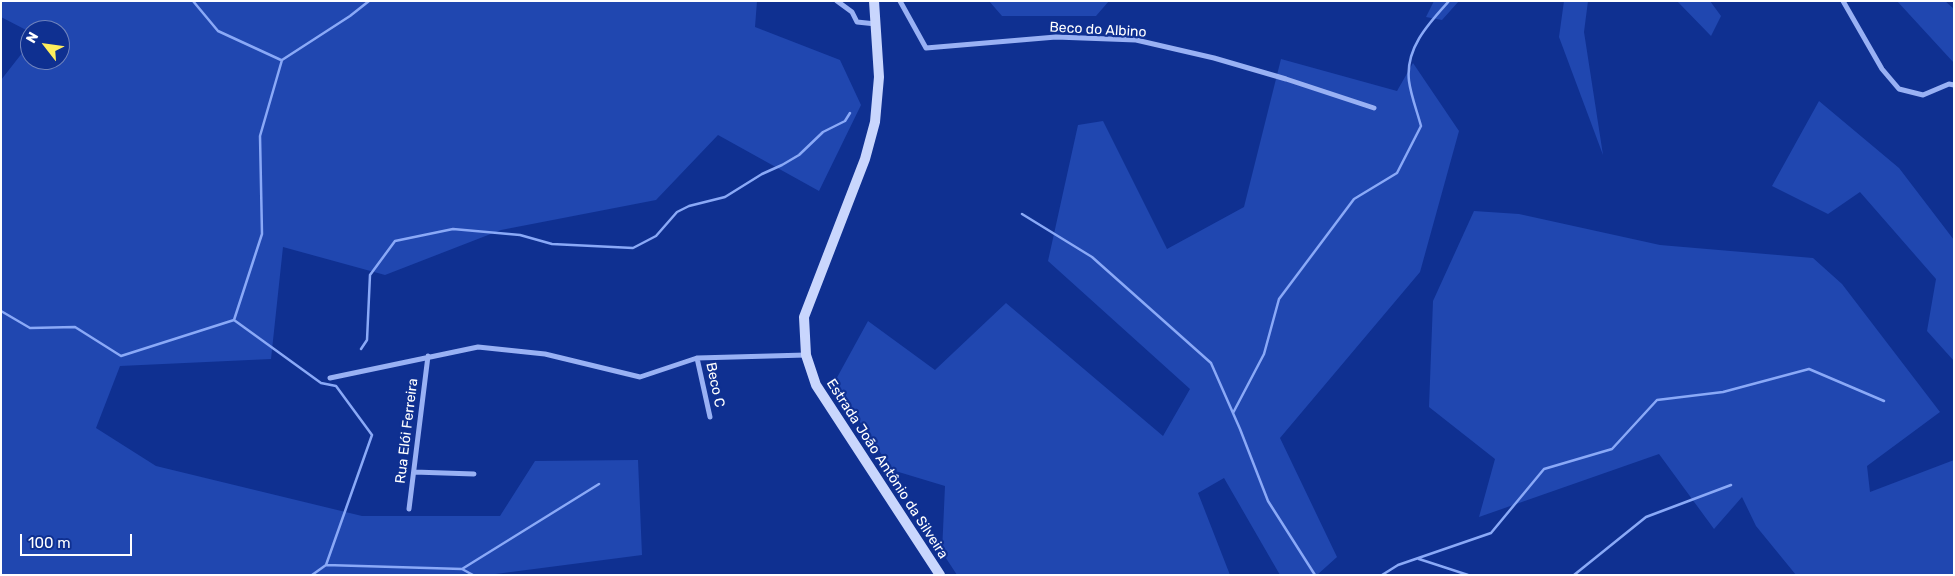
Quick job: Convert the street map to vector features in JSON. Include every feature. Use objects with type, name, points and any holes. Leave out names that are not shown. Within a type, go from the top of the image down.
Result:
[{"type":"main road","name":"Estrada João Antônio da Silveira","points":[[874,1],[879,76],[875,122],[865,159],[804,317],[806,355],[816,385],[940,575]]},
{"type":"street","points":[[837,1],[852,12],[857,22],[876,24]]},
{"type":"street","name":"Beco do Albino","points":[[900,1],[926,48],[1056,37],[1136,40],[1214,58],[1277,76],[1374,108]]},
{"type":"street","points":[[1843,1],[1882,69],[1899,89],[1923,94],[1949,84],[1954,85]]},
{"type":"street","points":[[330,378],[478,347],[545,354],[640,377],[698,358],[806,355]]},
{"type":"street","name":"Rua Elói Ferreira","points":[[409,509],[428,356]]},
{"type":"street","name":"Beco C","points":[[698,358],[710,417]]},
{"type":"street","points":[[414,472],[474,474]]},
{"type":"shaded area","points":[[1,1],[757,1],[755,27],[840,60],[861,105],[819,191],[718,135],[656,200],[501,230],[385,275],[283,247],[271,359],[120,366],[96,428],[156,466],[362,516],[500,516],[535,461],[638,460],[642,555],[488,575],[1,575],[1,80],[20,56],[20,70],[70,70],[70,20],[20,20],[20,27],[1,17]]},
{"type":"shaded area","points":[[989,1],[1109,1],[1096,16],[1002,16]]},
{"type":"shaded area","points":[[1434,1],[1459,1],[1442,20],[1426,17]]},
{"type":"shaded area","points":[[1564,1],[1588,1],[1584,32],[1603,155],[1559,37]]},
{"type":"shaded area","points":[[1677,1],[1710,1],[1721,16],[1711,36]]},
{"type":"shaded area","points":[[1897,1],[1945,1],[1954,9],[1954,63]]},
{"type":"shaded area","points":[[1281,59],[1397,91],[1413,63],[1459,131],[1420,272],[1280,438],[1337,557],[1317,575],[1280,575],[1224,478],[1198,493],[1230,575],[957,575],[942,552],[945,486],[892,470],[834,383],[868,321],[935,370],[1006,303],[1163,436],[1190,389],[1048,261],[1078,125],[1103,121],[1167,249],[1244,207]]},
{"type":"shaded area","points":[[1819,101],[1899,168],[1954,240],[1954,361],[1927,331],[1936,279],[1860,192],[1828,214],[1772,186]]},
{"type":"shaded area","points":[[1474,211],[1519,214],[1660,245],[1813,258],[1842,284],[1940,412],[1867,466],[1870,492],[1954,460],[1954,575],[1796,575],[1756,526],[1742,497],[1714,529],[1659,454],[1479,517],[1495,459],[1429,407],[1433,301]]},
{"type":"waterway","points":[[193,1],[218,31],[281,60]]},
{"type":"waterway","points":[[234,320],[262,234],[260,136],[282,60],[350,16],[369,1]]},
{"type":"waterway","points":[[1233,413],[1264,354],[1279,299],[1354,199],[1397,173],[1421,126],[1409,81],[1411,58],[1426,27],[1449,1]]},
{"type":"waterway","points":[[361,349],[367,340],[370,275],[395,241],[453,229],[520,235],[552,244],[633,248],[656,236],[677,212],[689,206],[725,197],[762,174],[799,155],[823,132],[845,121],[850,113]]},
{"type":"waterway","points":[[1022,214],[1092,257],[1211,363],[1240,429],[1268,501],[1315,575]]},
{"type":"waterway","points":[[1,311],[30,328],[75,327],[121,356],[234,320],[321,383],[336,386],[372,435],[326,565],[312,575]]},
{"type":"waterway","points":[[1382,575],[1398,565],[1491,533],[1544,469],[1612,449],[1657,400],[1723,392],[1809,369],[1884,401]]},
{"type":"waterway","points":[[462,569],[599,484]]},
{"type":"waterway","points":[[1574,575],[1646,517],[1731,485]]},
{"type":"waterway","points":[[1419,559],[1468,575]]},
{"type":"waterway","points":[[326,565],[462,569],[473,575]]}]
